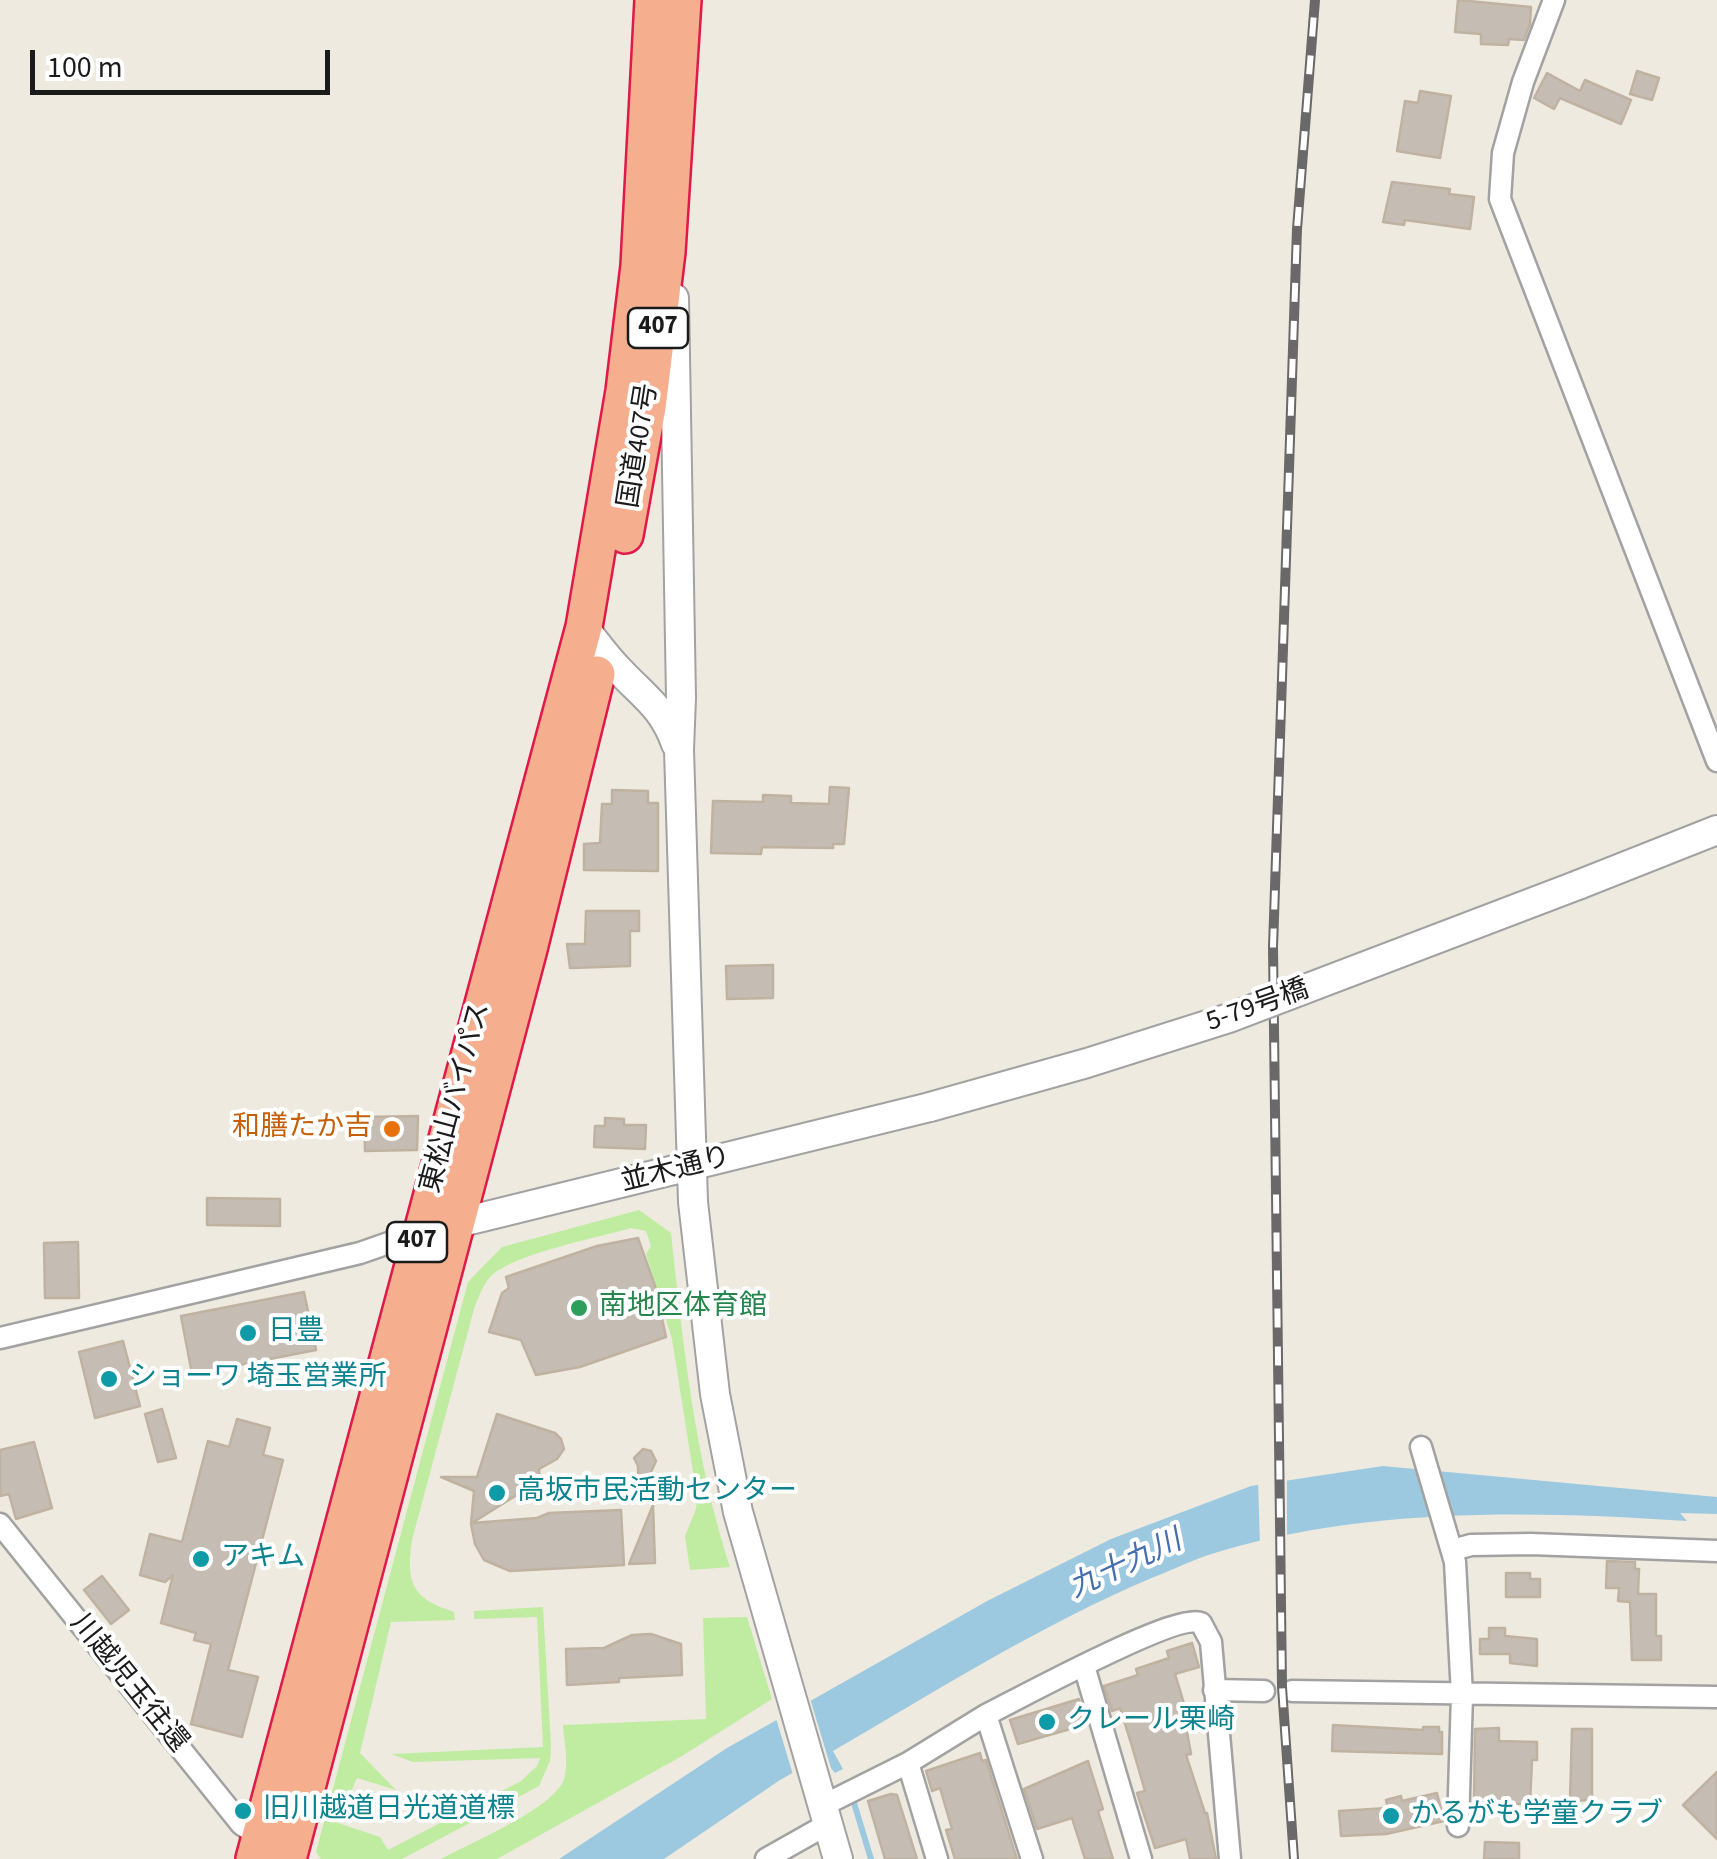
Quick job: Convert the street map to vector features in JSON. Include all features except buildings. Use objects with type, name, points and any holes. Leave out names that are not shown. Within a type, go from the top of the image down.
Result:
[{"type":"highway","name":"国道407号","points":[[593,639],[639,266],[653,0]]},
{"type":"highway","name":"国道407号","points":[[593,639],[648,407],[667,252],[683,0]]},
{"type":"highway","name":"東松山バイパス","points":[[277,1854],[593,639]]},
{"type":"street","points":[[1554,0],[1503,153],[1500,199],[1717,761]]},
{"type":"street","points":[[667,252],[674,296],[682,698],[678,750],[693,1202],[702,1291],[720,1423],[742,1528],[838,1859]]},
{"type":"street","points":[[593,639],[655,703],[668,721],[678,750]]},
{"type":"street","name":"5-79号橋","points":[[930,1107],[1229,1018],[1717,830]]},
{"type":"street","name":"並木通り","points":[[437,1228],[930,1107]]},
{"type":"street","points":[[0,1338],[360,1254],[437,1228]]},
{"type":"street","points":[[1422,1450],[1452,1546],[1462,1695],[1458,1826]]},
{"type":"street","name":"川越児玉往還","points":[[0,1524],[241,1824],[277,1854]]},
{"type":"street","points":[[1452,1546],[1531,1544],[1717,1551]]},
{"type":"street","points":[[766,1859],[823,1806],[908,1763],[986,1715],[1154,1634],[1194,1620],[1208,1630],[1230,1859]]},
{"type":"street","points":[[1084,1666],[1141,1859]]},
{"type":"street","points":[[1214,1690],[1264,1691]]},
{"type":"street","points":[[1292,1691],[1717,1697]]},
{"type":"street","points":[[986,1715],[1032,1859]]},
{"type":"street","points":[[908,1763],[936,1859]]},
{"type":"green space","points":[[639,1210],[671,1233],[699,1443],[730,1567],[690,1570],[685,1536],[697,1497],[672,1339],[646,1254],[651,1246],[646,1231],[631,1228],[559,1247],[521,1259],[493,1274],[474,1309],[410,1555],[415,1587],[428,1601],[454,1612],[455,1620],[391,1622],[360,1753],[396,1790],[357,1778],[338,1823],[380,1837],[388,1850],[521,1781],[537,1766],[540,1758],[413,1762],[391,1754],[543,1747],[537,1617],[474,1619],[474,1611],[543,1607],[550,1761],[539,1786],[402,1859],[321,1859],[316,1852],[468,1282],[502,1247]]},
{"type":"green space","points":[[747,1617],[772,1699],[682,1756],[497,1859],[441,1859],[528,1813],[557,1790],[566,1766],[563,1725],[706,1719],[703,1618]]},
{"type":"water","name":"九十九川","points":[[1383,1466],[1717,1497],[1717,1514],[1680,1513],[1687,1521],[1569,1515],[1392,1520],[1275,1537],[1218,1552],[1112,1595],[991,1659],[833,1751],[843,1769],[835,1773],[821,1757],[780,1780],[664,1859],[559,1859],[727,1748],[989,1600],[1111,1539],[1251,1486]]},
{"type":"pier","points":[[1287,1475],[1287,1541],[1260,1547],[1258,1479]]},
{"type":"pier","points":[[809,1695],[834,1778],[820,1763],[794,1778],[775,1715]]},
{"type":"waterway","points":[[854,1803],[871,1859]]},
{"type":"railway","points":[[1294,1859],[1282,1687],[1273,947],[1297,229],[1315,0]]},
{"type":"place","name":"和膳たか吉","points":[[392,1129]]},
{"type":"place","name":"南地区体育館","points":[[579,1308]]},
{"type":"place","name":"日豊","points":[[248,1333]]},
{"type":"place","name":"ショーワ 埼玉営業所","points":[[109,1379]]},
{"type":"place","name":"高坂市民活動センター","points":[[497,1493]]},
{"type":"place","name":"アキム","points":[[201,1559]]},
{"type":"place","name":"クレール栗崎","points":[[1047,1722]]},
{"type":"place","name":"旧川越道日光道道標","points":[[243,1811]]},
{"type":"place","name":"かるがも学童クラブ","points":[[1391,1816]]}]
